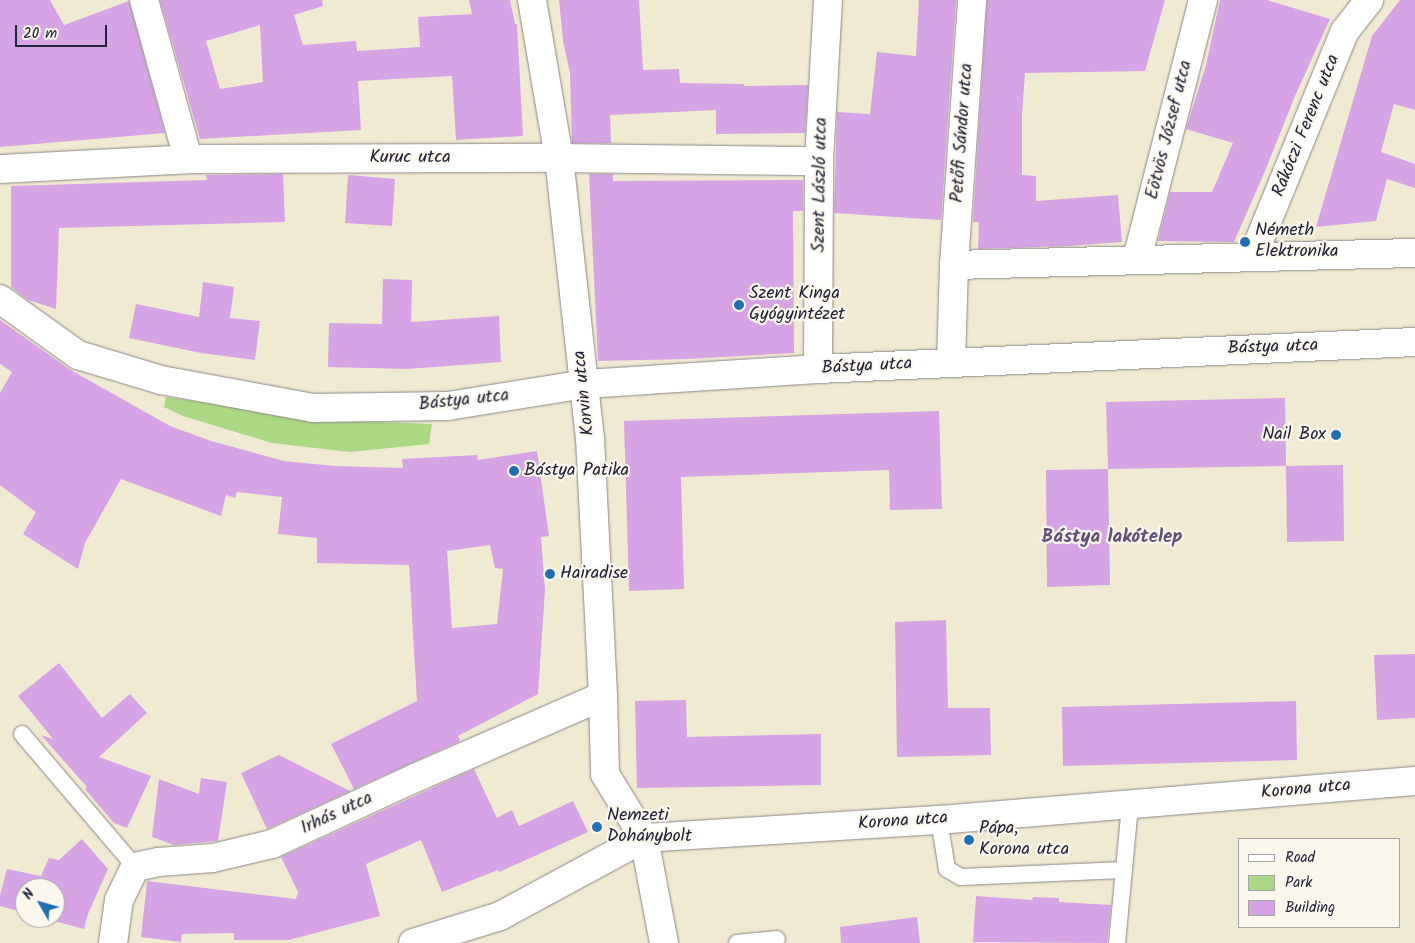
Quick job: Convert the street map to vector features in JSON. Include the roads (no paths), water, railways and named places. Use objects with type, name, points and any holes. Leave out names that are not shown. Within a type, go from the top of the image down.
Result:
[{"type":"street","points":[[144,0],[188,159]]},
{"type":"street","name":"Korvin utca","points":[[532,0],[559,158],[585,384],[603,696],[605,774],[644,838]]},
{"type":"street","name":"Szent László utca","points":[[818,369],[819,161],[828,0]]},
{"type":"street","name":"Petőfi Sándor utca","points":[[954,265],[972,0]]},
{"type":"street","name":"Eötvös József utca","points":[[1137,259],[1203,0]]},
{"type":"street","name":"Rákóczi Ferenc utca","points":[[1253,256],[1345,32],[1369,0]]},
{"type":"street","name":"Kuruc utca","points":[[0,169],[188,159],[559,158],[819,161]]},
{"type":"street","points":[[951,362],[954,265],[1415,253]]},
{"type":"street","name":"Bástya utca","points":[[0,299],[78,355],[161,380],[314,408],[448,406],[585,384],[818,369],[1415,342]]},
{"type":"street","name":"Irhás utca","points":[[135,867],[158,862],[213,858],[272,844],[415,778],[603,696]]},
{"type":"street","name":"Korona utca","points":[[413,943],[500,916],[644,838],[939,820],[1415,781]]},
{"type":"street","points":[[644,838],[664,943]]},
{"type":"street","points":[[113,943],[119,900],[135,867]]},
{"type":"lane","points":[[22,734],[135,867]]},
{"type":"lane","points":[[1118,943],[1130,805]]},
{"type":"lane","points":[[939,820],[947,869],[961,877],[1124,870]]},
{"type":"lane","points":[[737,943],[777,939]]},
{"type":"place","name":"Németh Elektronika","points":[[1245,242]]},
{"type":"place","name":"Szent Kinga Gyógyintézet","points":[[739,305]]},
{"type":"place","name":"Nail Box","points":[[1336,435]]},
{"type":"place","name":"Bástya Patika","points":[[514,471]]},
{"type":"place","name":"Hairadise","points":[[550,574]]},
{"type":"place","name":"Nemzeti Dohánybolt","points":[[597,827]]},
{"type":"place","name":"Pápa, Korona utca","points":[[969,840]]},
{"type":"district","name":"Bástya lakótelep","points":[[1112,538]]}]
